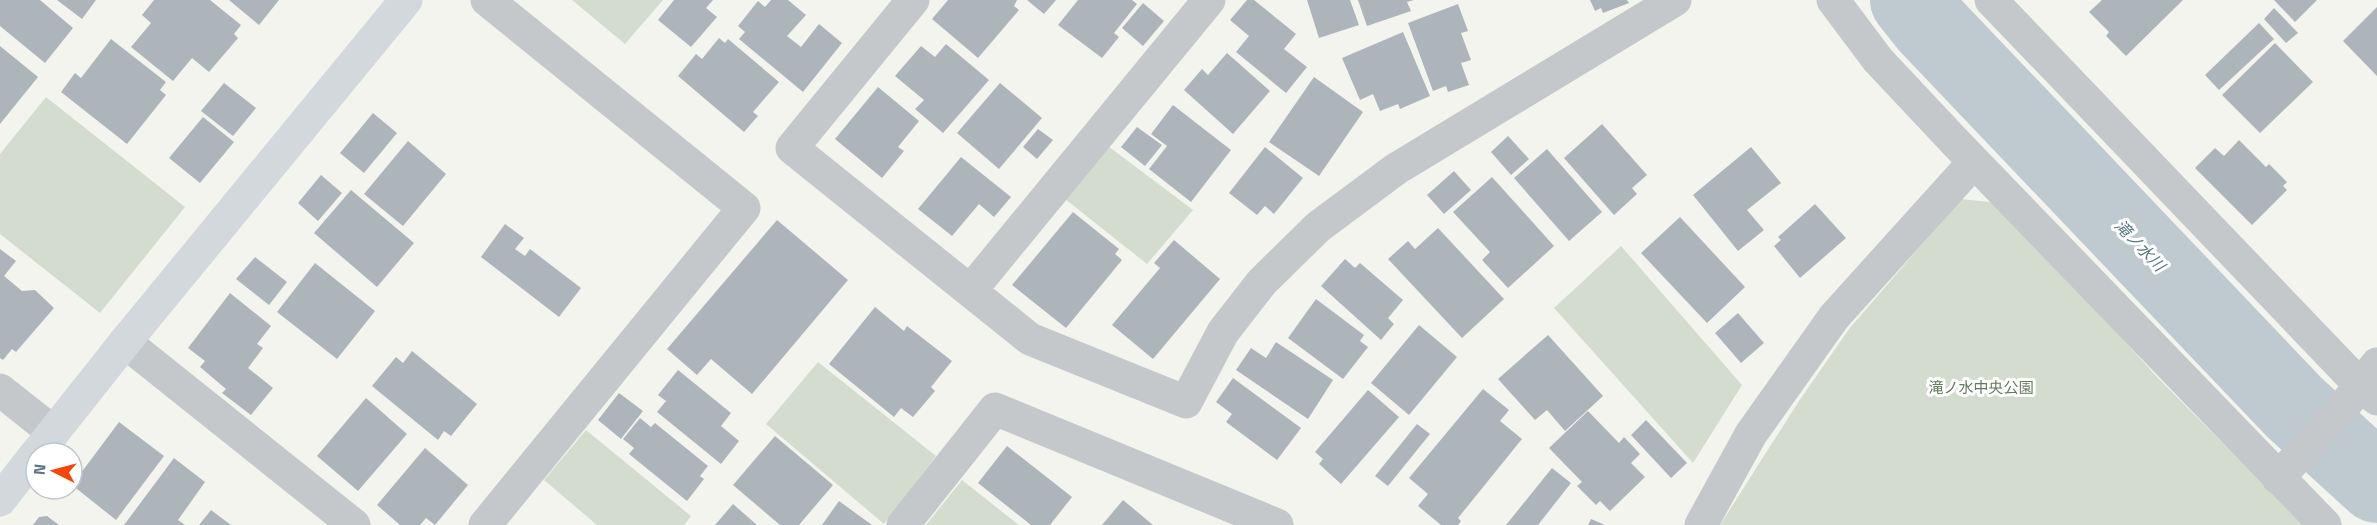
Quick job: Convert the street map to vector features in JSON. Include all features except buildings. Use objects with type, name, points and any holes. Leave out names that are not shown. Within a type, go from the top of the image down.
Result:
[{"type":"street","points":[[46,441],[406,0]]},
{"type":"street","points":[[485,525],[744,208],[487,0]]},
{"type":"street","points":[[913,0],[792,148],[1030,339],[1186,402],[1223,332],[1262,282],[1318,227],[1396,169],[1675,0]]},
{"type":"street","points":[[971,290],[1209,0]]},
{"type":"street","points":[[1833,0],[1878,60],[2325,525]]},
{"type":"street","points":[[1991,0],[2371,382],[2278,478]]},
{"type":"street","points":[[1701,525],[1751,434],[1834,317],[1974,162]]},
{"type":"street","points":[[125,342],[354,525]]},
{"type":"street","points":[[0,390],[38,441]]},
{"type":"street","points":[[903,525],[995,409],[1277,525]]},
{"type":"street","points":[[0,500],[24,469]]},
{"type":"green space","points":[[572,0],[663,0],[625,44]]},
{"type":"green space","points":[[46,97],[185,207],[100,313],[0,234],[0,154]]},
{"type":"green space","points":[[1108,146],[1193,210],[1147,264],[1065,199]]},
{"type":"green space","name":"滝ノ水中央公園","points":[[1961,199],[1999,203],[2158,378],[2304,525],[1720,525],[1799,401],[1849,329]]},
{"type":"green space","points":[[1621,246],[1742,385],[1693,463],[1554,308]]},
{"type":"green space","points":[[818,362],[936,456],[884,524],[766,424]]},
{"type":"green space","points":[[586,430],[691,516],[684,525],[597,525],[544,480]]},
{"type":"green space","points":[[962,480],[1019,525],[926,525]]},
{"type":"waterway","name":"滝ノ水川","points":[[1910,0],[1929,24],[2294,407],[2377,483]]}]
